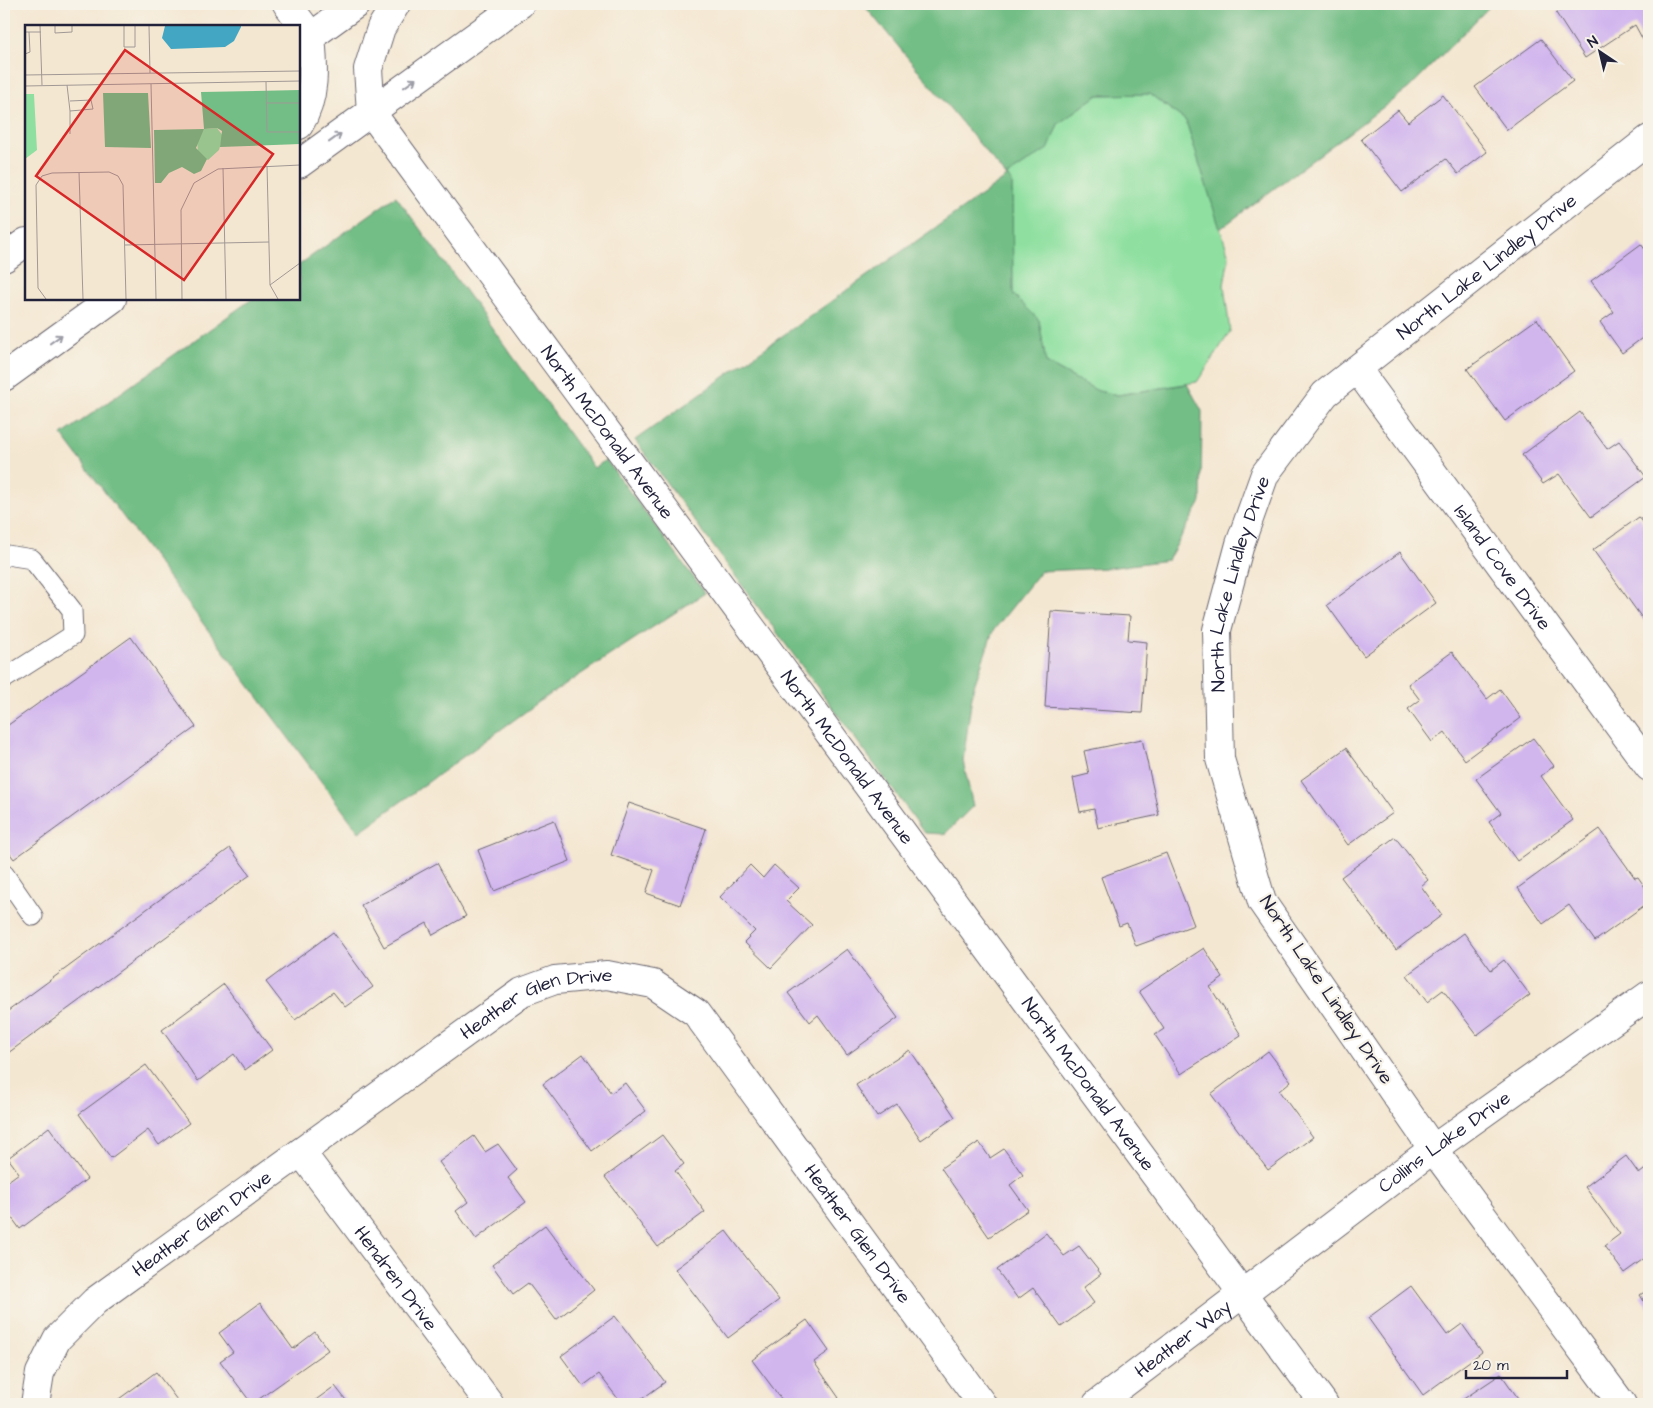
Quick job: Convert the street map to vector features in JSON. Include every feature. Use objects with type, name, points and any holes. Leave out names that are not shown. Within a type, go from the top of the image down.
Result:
[{"type":"street","points":[[287,4],[297,25]]},
{"type":"street","points":[[300,123],[306,114],[315,76],[305,41],[356,4]]},
{"type":"street","points":[[371,112],[368,69],[381,28],[396,4]]},
{"type":"street","points":[[300,163],[520,4]]},
{"type":"street","name":"North McDonald Avenue","points":[[371,112],[1324,1404]]},
{"type":"street","name":"North Lake Lindley Drive","points":[[1622,1404],[1433,1149],[1262,902],[1220,759],[1217,630],[1240,544],[1265,474],[1325,394],[1649,139]]},
{"type":"street","points":[[4,258],[25,243]]},
{"type":"street","points":[[4,377],[111,300]]},
{"type":"street","name":"Island Cove Drive","points":[[1357,369],[1649,767]]},
{"type":"street","name":"Heather Glen Drive","points":[[35,1404],[40,1373],[57,1339],[95,1301],[522,992],[555,980],[606,975],[653,984],[696,1013],[982,1404]]},
{"type":"street","name":"Collins Lake Drive","points":[[1244,1294],[1433,1149],[1649,995]]},
{"type":"street","name":"Hendren Drive","points":[[301,1152],[490,1404]]},
{"type":"street","name":"Heather Way","points":[[1097,1404],[1244,1294]]},
{"type":"lane","points":[[4,557],[7,554],[32,558],[72,610],[73,634],[4,679]]},
{"type":"lane","points":[[4,874],[33,916]]},
{"type":"green space","points":[[863,4],[1492,4],[1409,88],[1220,229],[1186,121],[1150,94],[1098,95],[1058,124],[1049,148],[1007,176],[1012,182],[1013,294],[1039,320],[1046,363],[1098,391],[1118,395],[1187,384],[1202,411],[1201,502],[1168,560],[1108,568],[1041,571],[993,631],[973,689],[963,761],[973,806],[945,834],[925,833],[635,440],[1007,177]]},
{"type":"green space","points":[[1150,94],[1186,121],[1229,256],[1224,285],[1230,332],[1197,382],[1118,395],[1098,391],[1046,363],[1039,320],[1013,294],[1012,182],[1007,176],[1048,148],[1058,124],[1098,95]]},
{"type":"green space","points":[[396,196],[594,468],[606,460],[705,593],[543,699],[359,832],[62,435],[251,300],[300,300],[300,264]]},
{"type":"building","points":[[1571,4],[1649,4],[1649,36],[1643,40],[1635,25],[1585,58],[1556,13]]},
{"type":"building","points":[[1541,39],[1573,81],[1507,130],[1475,87]]},
{"type":"building","points":[[1443,95],[1487,152],[1458,174],[1446,159],[1402,192],[1361,139],[1398,110],[1408,122]]},
{"type":"building","points":[[1641,244],[1649,255],[1649,333],[1622,353],[1600,322],[1614,312],[1591,281]]},
{"type":"building","points":[[1537,319],[1574,371],[1505,421],[1467,369]]},
{"type":"building","points":[[1580,412],[1607,449],[1619,441],[1646,477],[1591,517],[1559,474],[1543,484],[1522,455]]},
{"type":"building","points":[[1639,517],[1649,530],[1649,623],[1647,625],[1593,550]]},
{"type":"building","points":[[1400,552],[1436,603],[1364,656],[1327,605]]},
{"type":"building","points":[[1051,611],[1130,616],[1128,640],[1147,642],[1142,713],[1045,707]]},
{"type":"building","points":[[131,637],[196,727],[14,859],[4,846],[4,728]]},
{"type":"building","points":[[1452,652],[1487,699],[1500,689],[1521,718],[1465,760],[1445,732],[1432,742],[1408,709],[1420,700],[1408,684]]},
{"type":"building","points":[[1533,738],[1554,766],[1541,776],[1573,820],[1517,861],[1489,822],[1501,813],[1476,779]]},
{"type":"building","points":[[1142,739],[1159,815],[1098,828],[1094,809],[1080,812],[1073,778],[1089,774],[1084,751]]},
{"type":"building","points":[[1346,748],[1393,813],[1348,845],[1301,780]]},
{"type":"building","points":[[629,803],[706,829],[680,905],[646,893],[654,870],[611,855]]},
{"type":"building","points":[[554,820],[570,861],[494,891],[478,850]]},
{"type":"building","points":[[1600,829],[1635,878],[1638,877],[1649,893],[1649,902],[1595,941],[1569,905],[1543,924],[1518,888]]},
{"type":"building","points":[[1395,837],[1428,880],[1421,886],[1442,915],[1396,950],[1341,877]]},
{"type":"building","points":[[230,848],[250,875],[4,1056],[4,1014]]},
{"type":"building","points":[[1166,853],[1194,925],[1136,946],[1127,923],[1119,926],[1101,877]]},
{"type":"building","points":[[437,863],[466,916],[433,935],[427,923],[384,947],[361,905]]},
{"type":"building","points":[[750,865],[763,878],[774,865],[799,888],[786,901],[812,925],[771,968],[744,942],[755,931],[720,897]]},
{"type":"building","points":[[333,932],[373,987],[345,1007],[333,992],[295,1020],[266,982]]},
{"type":"building","points":[[1464,933],[1491,970],[1504,960],[1530,995],[1477,1035],[1443,990],[1427,1002],[1407,975]]},
{"type":"building","points":[[1204,948],[1223,978],[1210,987],[1241,1035],[1181,1074],[1155,1035],[1164,1029],[1139,991]]},
{"type":"building","points":[[847,949],[898,1018],[847,1055],[818,1015],[810,1022],[788,993]]},
{"type":"building","points":[[224,984],[272,1050],[245,1070],[234,1054],[198,1081],[162,1030]]},
{"type":"building","points":[[910,1050],[955,1117],[921,1140],[897,1104],[877,1117],[856,1085]]},
{"type":"building","points":[[1268,1051],[1291,1081],[1279,1091],[1313,1137],[1268,1170],[1211,1094]]},
{"type":"building","points":[[583,1054],[611,1093],[625,1083],[646,1111],[592,1151],[543,1084]]},
{"type":"building","points":[[146,1065],[189,1123],[159,1145],[148,1130],[111,1158],[79,1114]]},
{"type":"building","points":[[49,1127],[87,1179],[20,1229],[4,1207],[4,1184],[19,1173],[8,1158]]},
{"type":"building","points":[[662,1135],[684,1164],[675,1171],[705,1212],[658,1247],[605,1177]]},
{"type":"building","points":[[474,1136],[485,1152],[498,1144],[517,1170],[508,1178],[526,1202],[476,1239],[456,1211],[468,1202],[439,1162]]},
{"type":"building","points":[[979,1142],[990,1158],[1004,1149],[1023,1175],[1010,1185],[1028,1210],[989,1237],[941,1168]]},
{"type":"building","points":[[1626,1156],[1639,1174],[1649,1166],[1649,1255],[1624,1273],[1604,1246],[1620,1234],[1585,1187]]},
{"type":"building","points":[[545,1225],[594,1290],[556,1320],[528,1283],[513,1294],[492,1265]]},
{"type":"building","points":[[726,1231],[779,1300],[728,1338],[675,1269]]},
{"type":"building","points":[[1046,1233],[1064,1256],[1079,1246],[1101,1274],[1083,1288],[1094,1303],[1061,1327],[1033,1288],[1018,1299],[997,1270]]},
{"type":"building","points":[[1411,1286],[1447,1335],[1462,1324],[1482,1352],[1423,1395],[1368,1318]]},
{"type":"building","points":[[1649,1289],[1649,1309],[1640,1295]]},
{"type":"building","points":[[260,1303],[293,1349],[315,1332],[328,1350],[252,1404],[220,1361],[233,1352],[219,1333]]},
{"type":"building","points":[[615,1316],[665,1382],[635,1404],[622,1404],[599,1374],[583,1386],[561,1356]]},
{"type":"building","points":[[807,1320],[829,1351],[814,1362],[839,1398],[830,1404],[785,1404],[752,1360]]},
{"type":"building","points":[[156,1372],[180,1404],[112,1404]]},
{"type":"building","points":[[1501,1374],[1520,1401],[1515,1404],[1456,1404]]},
{"type":"building","points":[[335,1386],[349,1404],[310,1404]]}]
